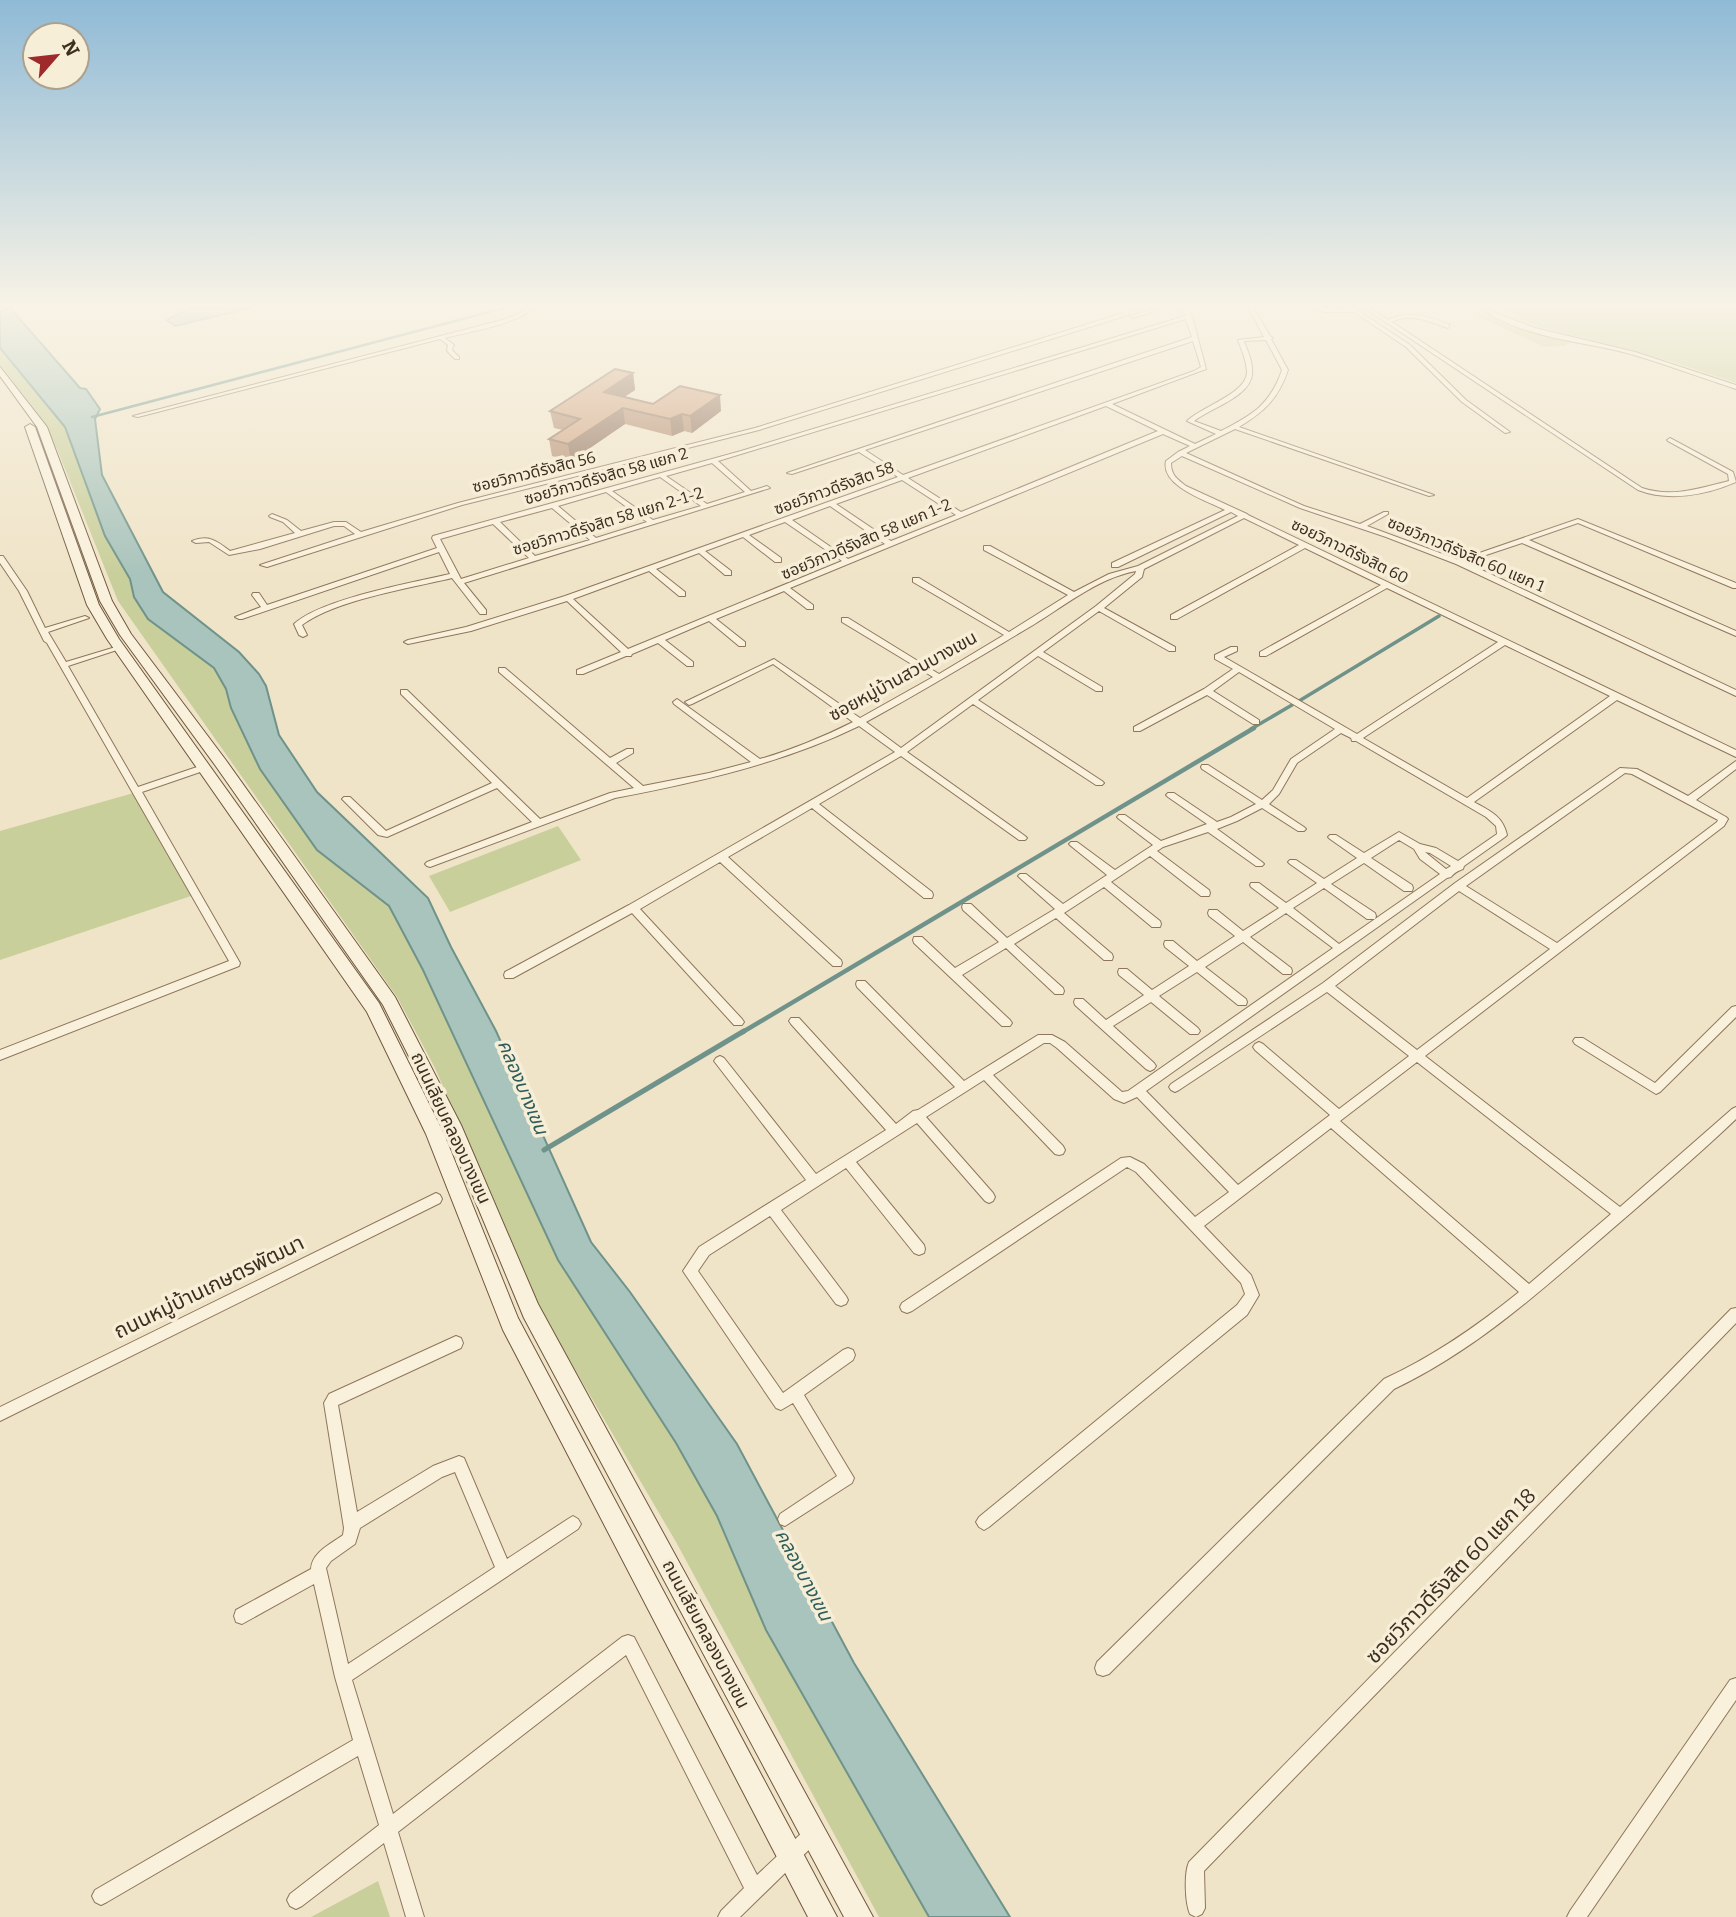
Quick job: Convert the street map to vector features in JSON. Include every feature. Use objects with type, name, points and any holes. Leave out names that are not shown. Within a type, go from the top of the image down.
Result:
[{"type":"main road","name":"ถนนเลียบคลองบางเขน","points":[[8,396],[32,429],[93,605],[119,648],[212,765],[389,1000],[452,1125],[531,1311],[859,1917]]},
{"type":"main road","name":"ถนนเลียบคลองบางเขน","points":[[19,396],[42,427],[106,601],[373,1009],[435,1134],[510,1323],[823,1917]]},
{"type":"main road","points":[[400,1064],[418,1056]]},
{"type":"street","points":[[136,416],[211,396]]},
{"type":"street","name":"ซอยวิภาวดีรังสิต 56","points":[[264,565],[460,504],[757,429],[861,396]]},
{"type":"street","name":"ซอยวิภาวดีรังสิต 58 แยก 2","points":[[439,550],[436,541],[439,537],[713,460],[923,396]]},
{"type":"street","points":[[790,474],[1020,396]]},
{"type":"street","name":"ซอยวิภาวดีรังสิต 58","points":[[408,642],[468,629],[568,598],[1130,396]]},
{"type":"street","points":[[1222,434],[1190,421],[1232,396]]},
{"type":"street","points":[[1180,453],[1234,427],[1267,403],[1271,396]]},
{"type":"street","points":[[1459,396],[1507,432]]},
{"type":"street","points":[[1501,396],[1647,492],[1666,496],[1732,482],[1731,473],[1670,440]]},
{"type":"street","points":[[1108,405],[1194,446]]},
{"type":"street","points":[[1234,427],[1431,495]]},
{"type":"street","name":"ซอยวิภาวดีรังสิต 58 แยก 1-2","points":[[580,672],[1163,432]]},
{"type":"street","points":[[860,450],[961,514]]},
{"type":"street","name":"ซอยวิภาวดีรังสิต 60","points":[[1180,453],[1168,462],[1167,470],[1172,479],[1736,754]]},
{"type":"street","name":"ซอยวิภาวดีรังสิต 60 แยก 1","points":[[1180,453],[1302,507],[1459,562],[1736,692]]},
{"type":"street","points":[[713,460],[750,493]]},
{"type":"street","points":[[661,475],[705,506]]},
{"type":"street","name":"ซอยวิภาวดีรังสิต 58 แยก 2-1-2","points":[[303,635],[298,624],[307,617],[367,597],[456,579],[534,559],[767,488]]},
{"type":"street","points":[[607,490],[651,522]]},
{"type":"street","points":[[832,504],[891,545]]},
{"type":"street","points":[[553,505],[595,540]]},
{"type":"street","points":[[1115,565],[1232,509]]},
{"type":"street","points":[[1361,526],[1387,513]]},
{"type":"street","name":"ซอยหมู่บ้านสวนบางเขน","points":[[430,864],[613,795],[643,791],[759,764],[859,722],[1075,596],[1127,569],[1140,568],[1245,515]]},
{"type":"street","points":[[272,516],[285,521],[300,534]]},
{"type":"street","points":[[787,520],[848,562]]},
{"type":"street","points":[[494,521],[534,559]]},
{"type":"street","points":[[1459,562],[1578,521],[1736,586]]},
{"type":"street","points":[[196,541],[211,540],[224,551],[235,553],[342,523],[351,526],[359,534]]},
{"type":"street","points":[[744,535],[778,561]]},
{"type":"street","points":[[1522,540],[1736,634]]},
{"type":"street","points":[[1174,617],[1305,545]]},
{"type":"street","points":[[987,548],[1075,596]]},
{"type":"street","points":[[239,617],[439,550],[456,579],[483,612]]},
{"type":"street","points":[[701,551],[728,573]]},
{"type":"street","points":[[0,558],[23,591],[235,963],[0,1055]]},
{"type":"street","name":"ซอยหมู่บ้านสวนบางเขน","points":[[509,975],[633,908],[900,753],[1099,608],[1139,575],[1140,568]]},
{"type":"street","points":[[650,569],[682,594]]},
{"type":"street","points":[[916,580],[1009,635]]},
{"type":"street","points":[[1263,654],[1387,585]]},
{"type":"street","points":[[785,588],[810,607]]},
{"type":"street","points":[[256,595],[265,608]]},
{"type":"street","points":[[568,598],[628,654]]},
{"type":"street","points":[[1099,608],[1172,649]]},
{"type":"street","points":[[44,631],[85,618]]},
{"type":"street","points":[[711,620],[742,643]]},
{"type":"street","points":[[845,620],[938,677]]},
{"type":"street","points":[[660,640],[690,664]]},
{"type":"street","points":[[1355,739],[1504,642]]},
{"type":"street","points":[[63,665],[119,648]]},
{"type":"street","points":[[848,1355],[781,1403],[690,1271],[704,1251],[1034,1041],[1052,1039],[1118,1096],[1124,1098],[1460,867],[1502,835],[1500,825],[1468,802],[1339,730],[1218,657],[1234,649]]},
{"type":"street","points":[[1037,652],[1099,689]]},
{"type":"street","points":[[690,702],[774,661],[1022,838]]},
{"type":"street","points":[[1138,729],[1206,691],[1238,669]]},
{"type":"street","points":[[502,670],[643,791]]},
{"type":"street","points":[[1206,691],[1256,722]]},
{"type":"street","points":[[404,692],[538,824]]},
{"type":"street","points":[[1468,802],[1616,696]]},
{"type":"street","points":[[973,700],[1099,783]]},
{"type":"street","points":[[677,702],[759,764]]},
{"type":"street","points":[[954,974],[1059,911],[1160,845],[1263,804],[1276,792],[1294,761],[1339,730]]},
{"type":"street","points":[[610,762],[630,751]]},
{"type":"street","points":[[1690,800],[1736,764]]},
{"type":"street","points":[[136,791],[212,765]]},
{"type":"street","points":[[1205,767],[1301,829]]},
{"type":"street","points":[[1175,1087],[1327,986],[1459,886],[1623,770],[1634,771],[1723,819],[1721,824],[1195,1225]]},
{"type":"street","points":[[347,799],[381,833],[387,834],[499,784]]},
{"type":"street","points":[[1171,795],[1259,864]]},
{"type":"street","points":[[814,805],[928,895]]},
{"type":"street","points":[[1122,817],[1160,845]]},
{"type":"street","points":[[1105,1026],[1399,835],[1417,846],[1433,850],[1460,867]]},
{"type":"street","points":[[1332,837],[1408,888]]},
{"type":"street","points":[[1074,844],[1114,875]]},
{"type":"street","points":[[1417,846],[1423,857],[1448,874]]},
{"type":"street","points":[[1150,851],[1205,893]]},
{"type":"street","points":[[721,857],[837,963]]},
{"type":"street","points":[[1293,862],[1371,916]]},
{"type":"street","points":[[1023,876],[1108,957]]},
{"type":"street","points":[[1104,882],[1156,924]]},
{"type":"street","points":[[1255,885],[1334,944]]},
{"type":"street","points":[[1459,886],[1558,949]]},
{"type":"street","points":[[967,907],[1059,991]]},
{"type":"street","points":[[633,908],[738,1022]]},
{"type":"street","points":[[1213,914],[1287,971]]},
{"type":"street","points":[[918,940],[1006,1023]]},
{"type":"street","points":[[1169,944],[1242,1002]]},
{"type":"street","points":[[1123,972],[1194,1031]]},
{"type":"street","points":[[861,984],[962,1086]]},
{"type":"street","points":[[1327,986],[1620,1214]]},
{"type":"street","points":[[1079,1002],[1150,1066]]},
{"type":"street","points":[[1579,1041],[1656,1089],[1736,1010]]},
{"type":"street","points":[[795,1020],[894,1130]]},
{"type":"street","points":[[1259,1047],[1335,1119],[1529,1292]]},
{"type":"street","points":[[720,1061],[814,1181]]},
{"type":"street","points":[[984,1073],[1059,1150]]},
{"type":"street","points":[[1138,1090],[1238,1193]]},
{"type":"street","points":[[1102,1668],[1389,1384],[1409,1376],[1441,1357],[1529,1292],[1689,1156],[1736,1112]]},
{"type":"street","points":[[917,1115],[989,1197]]},
{"type":"street","points":[[847,1160],[919,1249]]},
{"type":"street","points":[[907,1307],[1125,1162],[1140,1168],[1195,1225],[1246,1279],[1252,1295],[1249,1303],[984,1522]]},
{"type":"street","name":"ถนนหมู่บ้านเกษตรพัฒนา","points":[[0,1414],[436,1199]]},
{"type":"street","points":[[772,1208],[841,1300]]},
{"type":"street","name":"ซอยวิภาวดีรังสิต 60 แยก 18","points":[[1196,1908],[1195,1868],[1736,1314]]},
{"type":"street","points":[[415,1917],[343,1677],[319,1573],[320,1562],[350,1539],[352,1524],[331,1403],[334,1399],[456,1343]]},
{"type":"street","points":[[785,1519],[847,1478],[796,1394]]},
{"type":"street","points":[[352,1524],[438,1471],[459,1463],[503,1569]]},
{"type":"street","points":[[343,1677],[573,1524]]},
{"type":"street","points":[[242,1616],[319,1573]]},
{"type":"street","points":[[296,1900],[628,1643],[755,1890]]},
{"type":"street","points":[[1576,1917],[1736,1686]]},
{"type":"street","points":[[101,1896],[362,1744]]},
{"type":"street","points":[[727,1917],[814,1833]]},
{"type":"green space","points":[[24,396],[40,396],[65,427],[105,536],[130,579],[134,597],[148,619],[214,668],[226,689],[231,708],[260,769],[317,850],[389,906],[423,970],[558,1260],[676,1443],[717,1516],[766,1630],[929,1917],[879,1917],[676,1542],[540,1310],[435,1068],[397,997],[118,601],[57,449],[41,419]]},
{"type":"green space","points":[[137,792],[194,895],[0,960],[0,831]]},
{"type":"green space","points":[[558,826],[581,860],[450,912],[429,876]]},
{"type":"green space","points":[[378,1881],[390,1917],[311,1917]]},
{"type":"water","name":"คลองบางเขน","points":[[40,396],[91,396],[100,409],[95,419],[102,475],[163,592],[239,652],[259,674],[266,686],[279,735],[317,792],[428,898],[496,1031],[591,1242],[630,1292],[737,1444],[854,1663],[1010,1917],[929,1917],[766,1630],[717,1516],[676,1443],[558,1260],[423,970],[389,906],[317,850],[260,769],[231,708],[226,689],[214,668],[148,619],[134,597],[130,579],[105,536],[65,427]]},
{"type":"building","points":[[573,396],[622,396],[653,404],[664,396],[718,396],[690,416],[682,414],[670,419],[623,408],[568,444],[549,439],[580,419],[550,411]]},
{"type":"waterway","points":[[92,417],[170,396]]},
{"type":"waterway","points":[[1299,701],[1439,616]]},
{"type":"waterway","points":[[1251,729],[1292,705]]},
{"type":"waterway","points":[[741,1033],[1254,728]]},
{"type":"waterway","points":[[544,1150],[744,1031]]}]
